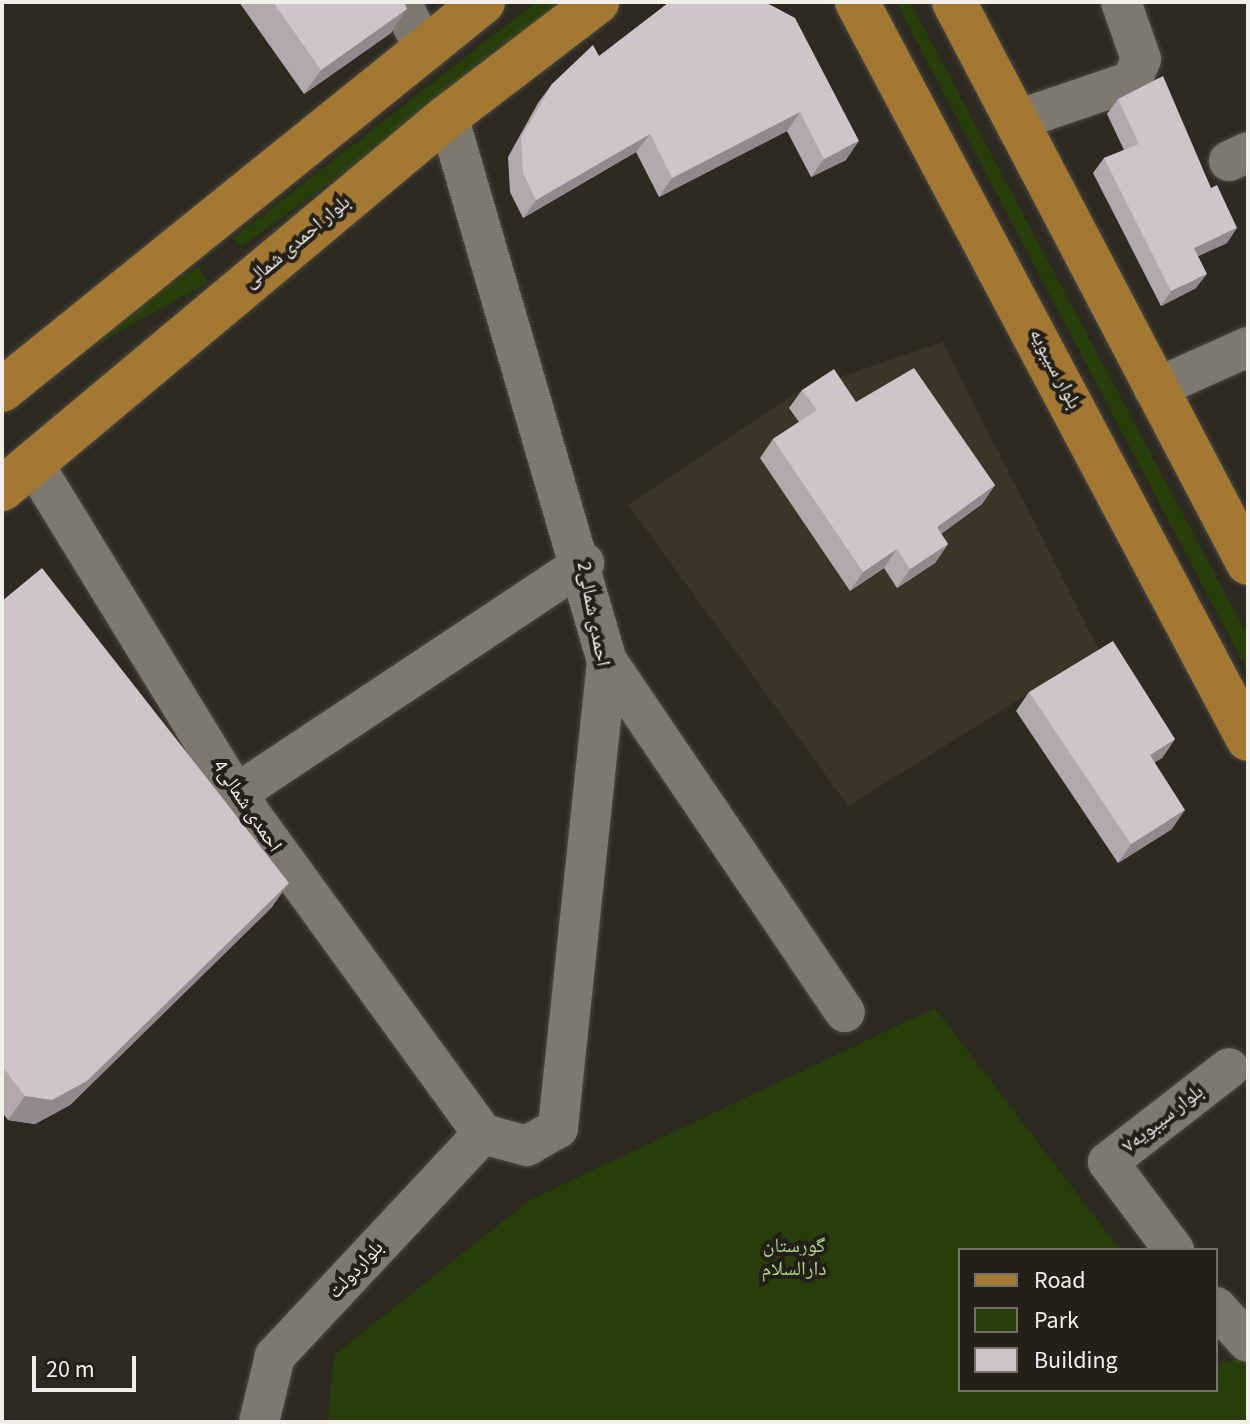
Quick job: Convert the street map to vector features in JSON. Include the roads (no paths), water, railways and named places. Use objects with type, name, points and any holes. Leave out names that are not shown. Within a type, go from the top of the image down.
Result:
[{"type":"main road","points":[[2,390],[483,2]]},
{"type":"main road","name":"بلوار احمدی شمالی","points":[[18,476],[448,116],[597,2]]},
{"type":"main road","name":"بلوار سیبویه","points":[[856,5],[1248,739]]},
{"type":"main road","points":[[958,6],[1154,389],[1248,563]]},
{"type":"street","points":[[401,2],[425,51]]},
{"type":"street","points":[[1015,121],[1132,81],[1141,59],[1121,2]]},
{"type":"street","name":"2احمدی شمالی","points":[[448,116],[584,563],[607,661],[558,1128],[527,1146],[483,1134]]},
{"type":"street","points":[[1154,389],[1248,347]]},
{"type":"street","name":"4احمدی شمالی","points":[[18,476],[236,794],[483,1134]]},
{"type":"street","points":[[236,794],[584,563]]},
{"type":"street","points":[[607,661],[845,1012]]},
{"type":"street","name":"بلوار سیبویه۷","points":[[1172,1248],[1108,1162],[1229,1068]]},
{"type":"street","name":"بلواردولت","points":[[259,1422],[275,1356],[483,1134]]},
{"type":"street","points":[[1218,1309],[1248,1342]]},
{"type":"park label","name":"گورستان دارالسلام","points":[[794,1258]]}]
